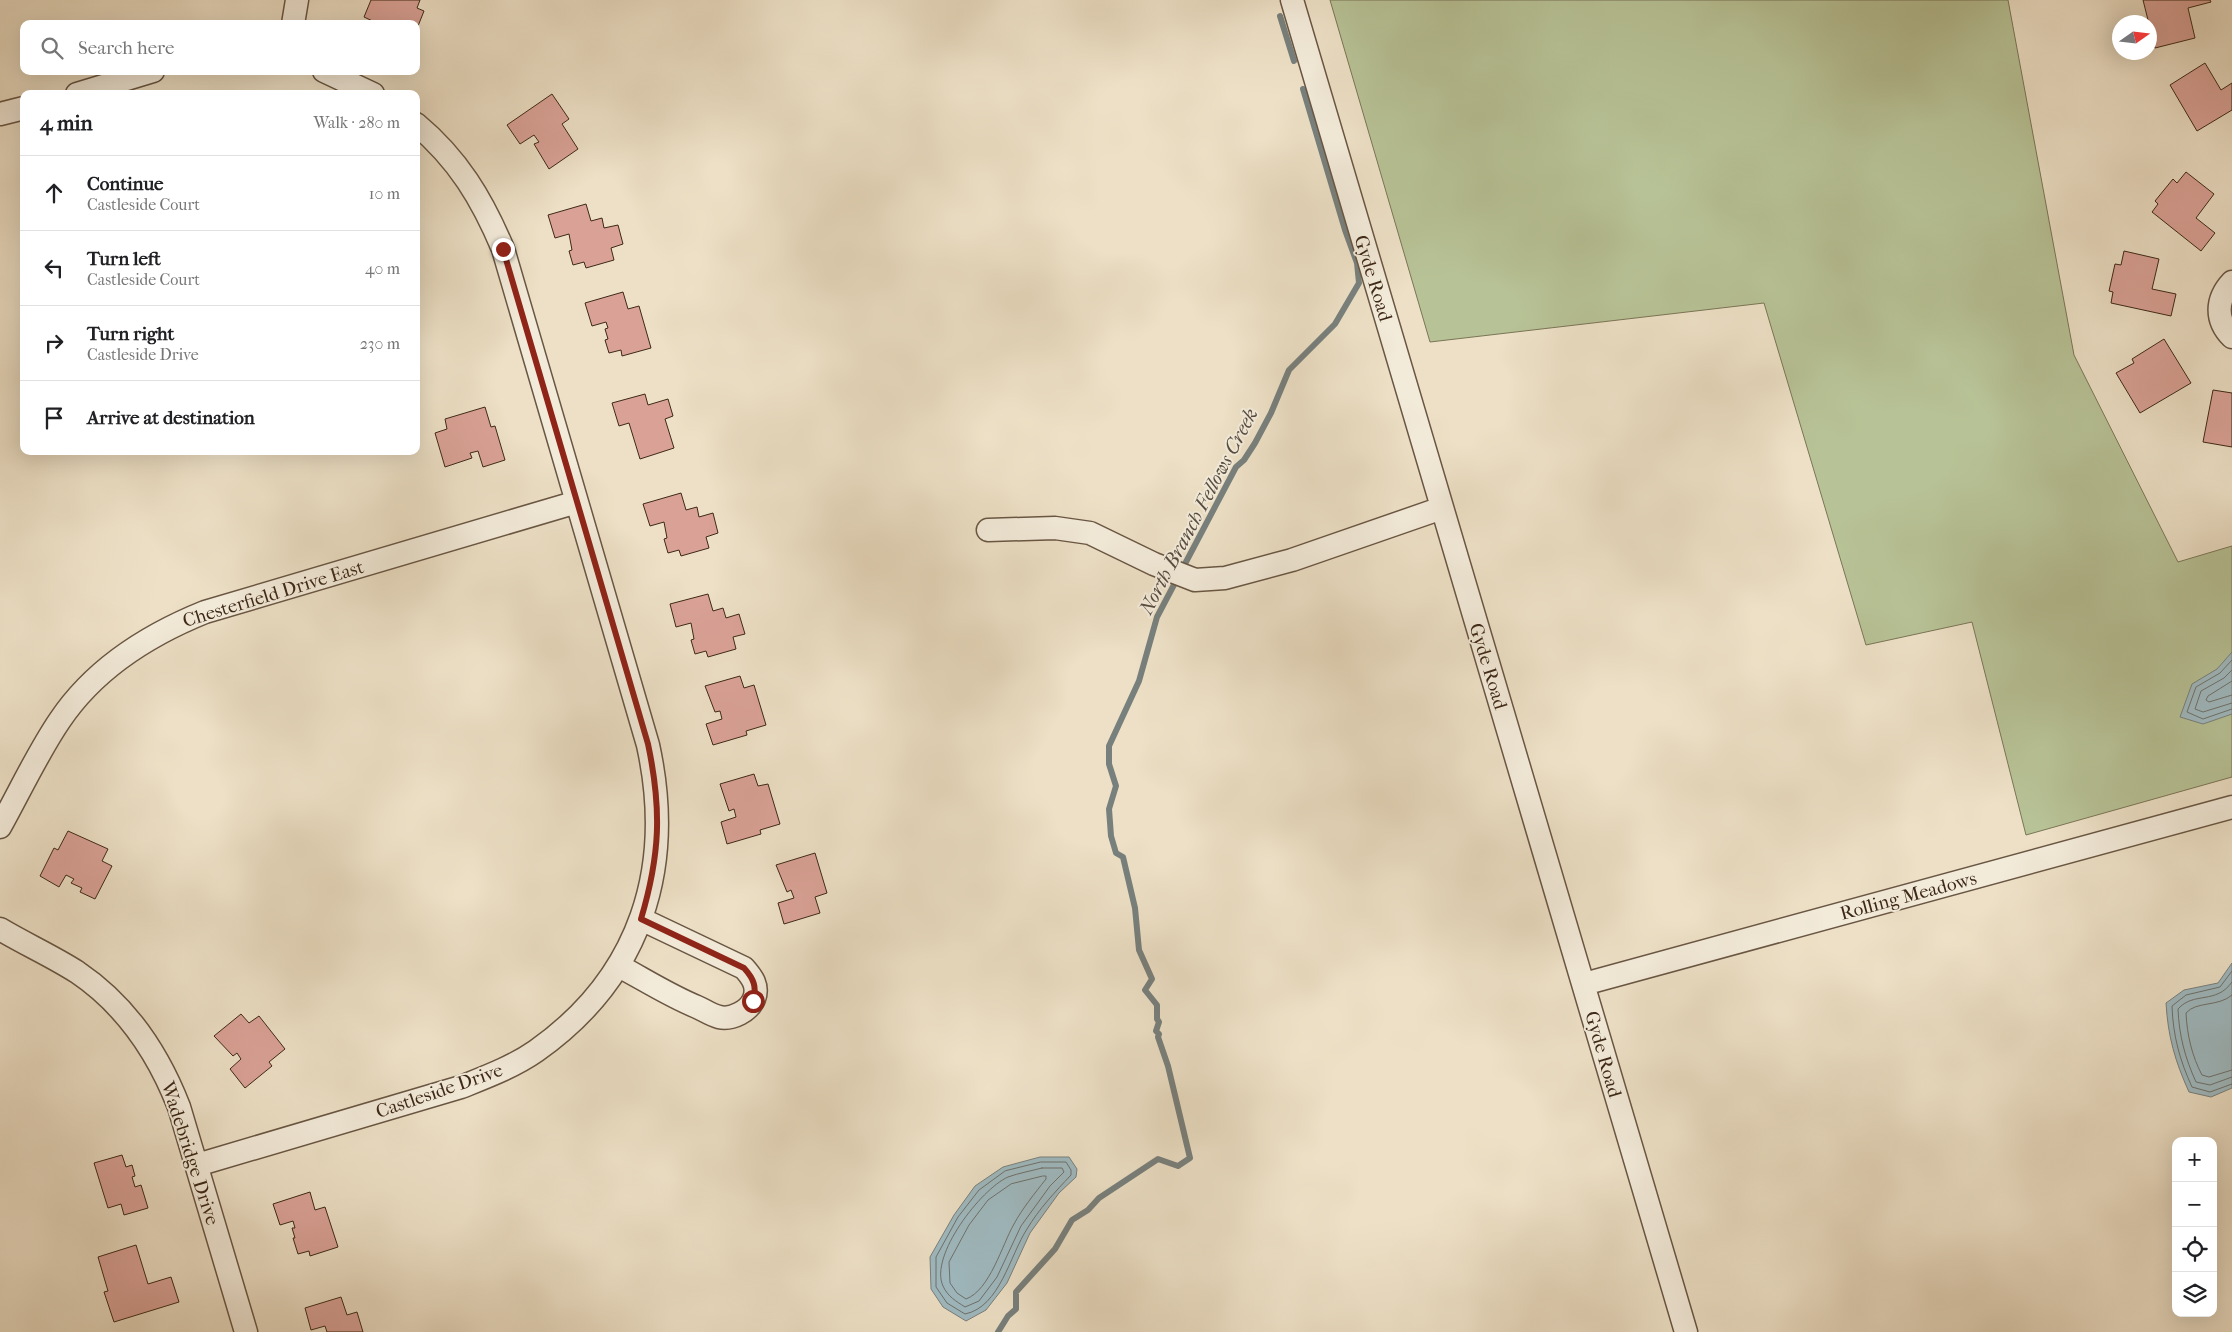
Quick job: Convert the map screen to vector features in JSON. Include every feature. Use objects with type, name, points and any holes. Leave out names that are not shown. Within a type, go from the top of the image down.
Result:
[{"type":"street","points":[[294,20],[297,0]]},
{"type":"street","name":"Gyde Road","points":[[1292,0],[1686,1332]]},
{"type":"street","points":[[90,90],[140,75]]},
{"type":"street","points":[[333,75],[364,90]]},
{"type":"street","points":[[0,114],[20,109]]},
{"type":"street","name":"Castleside Drive","points":[[197,1165],[461,1087],[499,1072],[535,1052],[571,1023],[596,997],[619,966],[641,919],[651,885],[657,852],[658,810],[655,777],[648,744],[503,249],[487,211],[470,183],[450,157],[420,128]]},
{"type":"street","points":[[2232,282],[2224,290],[2219,303],[2219,317],[2225,330],[2232,337]]},
{"type":"street","name":"Chesterfield Drive East","points":[[0,827],[59,721],[98,676],[137,645],[174,624],[205,612],[577,502]]},
{"type":"street","points":[[988,530],[1055,528],[1090,533],[1195,580],[1226,578],[1292,560],[1442,508]]},
{"type":"street","name":"Rolling Meadows","points":[[1584,984],[2232,807]]},
{"type":"street","points":[[619,966],[676,998],[720,1017],[732,1016],[745,1011],[753,1001],[756,991],[753,978],[744,968],[641,919]]},
{"type":"street","name":"Wadebridge Drive","points":[[0,929],[76,972],[102,991],[125,1014],[149,1045],[169,1080],[179,1107],[246,1332]]},
{"type":"green space","points":[[1330,0],[2008,0],[2074,355],[2178,562],[2232,546],[2232,777],[2026,835],[1972,622],[1866,645],[1764,303],[1430,342]]},
{"type":"water","points":[[2232,652],[2232,714],[2203,724],[2180,717],[2192,684],[2217,669]]},
{"type":"water","points":[[2232,963],[2232,1088],[2211,1097],[2189,1092],[2173,1049],[2168,1027],[2166,1003],[2184,990],[2218,983]]},
{"type":"water","points":[[1040,1157],[1069,1157],[1077,1169],[1076,1177],[1059,1193],[1030,1233],[1007,1283],[986,1310],[966,1321],[943,1307],[931,1289],[930,1257],[954,1215],[975,1186],[1003,1167]]},
{"type":"building","points":[[371,0],[420,0],[417,8],[424,11],[420,21],[370,20],[364,17]]},
{"type":"building","points":[[2143,0],[2210,0],[2211,2],[2188,8],[2195,38],[2157,48],[2157,15],[2147,15]]},
{"type":"building","points":[[2205,63],[2221,90],[2232,83],[2232,110],[2197,131],[2170,85]]},
{"type":"building","points":[[552,94],[569,119],[562,124],[578,149],[549,169],[534,144],[539,142],[534,135],[520,144],[507,125]]},
{"type":"building","points":[[2186,172],[2214,194],[2196,218],[2215,233],[2201,251],[2152,212],[2158,204],[2155,201],[2173,179],[2177,183]]},
{"type":"building","points":[[586,204],[591,221],[602,218],[604,228],[618,225],[623,244],[611,248],[614,260],[586,268],[584,262],[573,265],[569,251],[572,250],[569,234],[555,238],[548,215]]},
{"type":"building","points":[[2124,251],[2159,259],[2152,289],[2176,294],[2171,316],[2111,303],[2113,292],[2109,291],[2115,264],[2121,265]]},
{"type":"building","points":[[623,292],[628,309],[639,306],[651,348],[622,356],[621,350],[609,353],[605,340],[608,339],[605,329],[608,328],[606,322],[592,326],[585,303]]},
{"type":"building","points":[[2164,339],[2191,383],[2140,413],[2116,373],[2134,363],[2132,359]]},
{"type":"building","points":[[2213,390],[2232,393],[2232,447],[2203,442]]},
{"type":"building","points":[[645,394],[648,405],[668,399],[673,416],[665,419],[674,448],[640,459],[629,423],[619,426],[612,403]]},
{"type":"building","points":[[485,407],[491,427],[495,426],[505,460],[483,467],[478,451],[470,453],[472,458],[445,467],[435,433],[447,429],[445,419]]},
{"type":"building","points":[[681,493],[686,510],[697,507],[699,517],[713,513],[718,533],[706,537],[709,548],[681,556],[679,550],[668,553],[664,539],[667,538],[664,522],[650,526],[643,504]]},
{"type":"building","points":[[708,594],[713,611],[723,608],[726,618],[739,614],[745,634],[733,637],[736,649],[708,657],[706,651],[695,654],[691,640],[694,639],[691,623],[676,627],[670,604]]},
{"type":"building","points":[[740,676],[744,688],[754,685],[766,725],[746,731],[747,735],[713,745],[706,724],[722,719],[720,711],[715,712],[705,686]]},
{"type":"building","points":[[754,774],[758,786],[768,784],[780,824],[760,830],[761,834],[727,844],[721,822],[736,817],[734,809],[729,811],[720,784]]},
{"type":"building","points":[[68,831],[108,849],[102,861],[112,866],[95,899],[80,892],[82,888],[71,883],[74,879],[66,875],[59,887],[40,876],[54,848],[58,850]]},
{"type":"building","points":[[815,853],[827,893],[815,897],[820,913],[784,924],[778,903],[794,898],[791,890],[787,892],[776,865]]},
{"type":"building","points":[[241,1014],[249,1023],[259,1016],[285,1049],[269,1062],[272,1066],[245,1088],[230,1069],[241,1059],[237,1053],[233,1056],[214,1036]]},
{"type":"building","points":[[122,1155],[126,1167],[132,1165],[135,1176],[132,1177],[135,1187],[141,1185],[148,1208],[124,1215],[121,1204],[108,1208],[94,1163]]},
{"type":"building","points":[[310,1192],[315,1210],[325,1207],[338,1247],[310,1256],[309,1251],[298,1254],[293,1238],[295,1238],[292,1228],[295,1228],[293,1221],[280,1225],[273,1204]]},
{"type":"building","points":[[136,1245],[148,1284],[171,1277],[179,1302],[114,1322],[104,1292],[108,1291],[98,1257]]},
{"type":"building","points":[[341,1297],[347,1315],[357,1312],[363,1332],[327,1332],[325,1326],[311,1330],[305,1308]]},
{"type":"waterway","name":"North Branch Fellows Creek","points":[[1280,16],[1294,61]]},
{"type":"waterway","name":"North Branch Fellows Creek","points":[[998,1332],[1008,1316],[1016,1309],[1016,1292],[1055,1249],[1072,1220],[1088,1210],[1099,1198],[1158,1159],[1178,1166],[1190,1158],[1168,1066],[1158,1037],[1159,1034],[1156,1031],[1159,1022],[1157,1019],[1157,1005],[1145,990],[1152,979],[1139,950],[1135,908],[1123,857],[1116,853],[1111,836],[1109,809],[1116,786],[1109,764],[1109,746],[1139,681],[1157,617],[1236,467],[1244,460],[1255,443],[1271,413],[1289,370],[1335,324],[1359,283],[1357,263],[1345,230],[1303,89]]},
{"type":"route","points":[[503,249],[648,744],[655,777],[658,810],[657,852],[651,885],[641,919],[744,968],[753,978],[756,991],[753,1001]]}]
